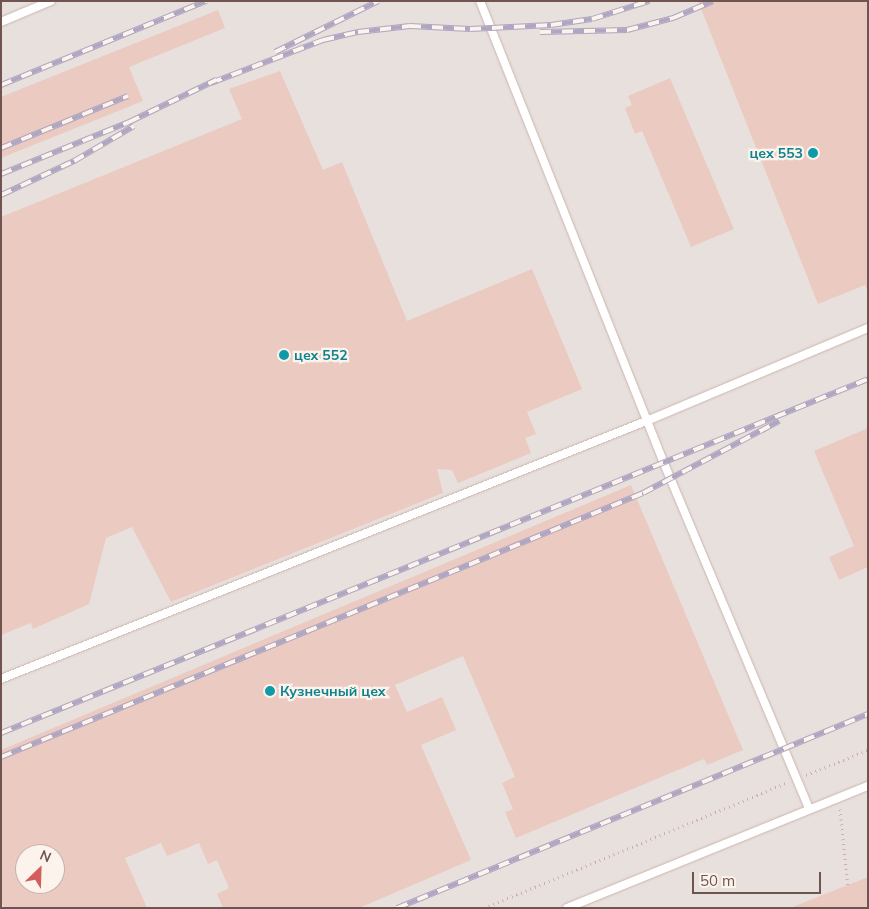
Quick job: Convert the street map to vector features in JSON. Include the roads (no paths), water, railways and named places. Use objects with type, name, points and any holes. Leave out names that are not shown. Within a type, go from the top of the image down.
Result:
[{"type":"lane","points":[[1,22],[51,1]]},
{"type":"lane","points":[[480,1],[808,809]]},
{"type":"lane","points":[[1,679],[649,420],[868,328]]},
{"type":"lane","points":[[567,908],[868,786]]},
{"type":"railway","points":[[1,85],[206,1]]},
{"type":"railway","points":[[275,52],[378,1]]},
{"type":"railway","points":[[211,83],[323,40],[358,32],[410,26],[470,29],[551,25],[592,19],[649,1]]},
{"type":"railway","points":[[540,32],[627,30],[673,18],[713,1]]},
{"type":"railway","points":[[1,174],[129,122],[216,80]]},
{"type":"railway","points":[[1,148],[128,96]]},
{"type":"railway","points":[[1,195],[74,161],[134,126]]},
{"type":"railway","points":[[1,733],[868,379]]},
{"type":"railway","points":[[1,757],[643,493],[779,421]]},
{"type":"railway","points":[[397,908],[868,714]]},
{"type":"place","name":"цех 553","points":[[813,153]]},
{"type":"place","name":"цех 552","points":[[284,355]]},
{"type":"place","name":"Кузнечный цех","points":[[270,691]]}]
